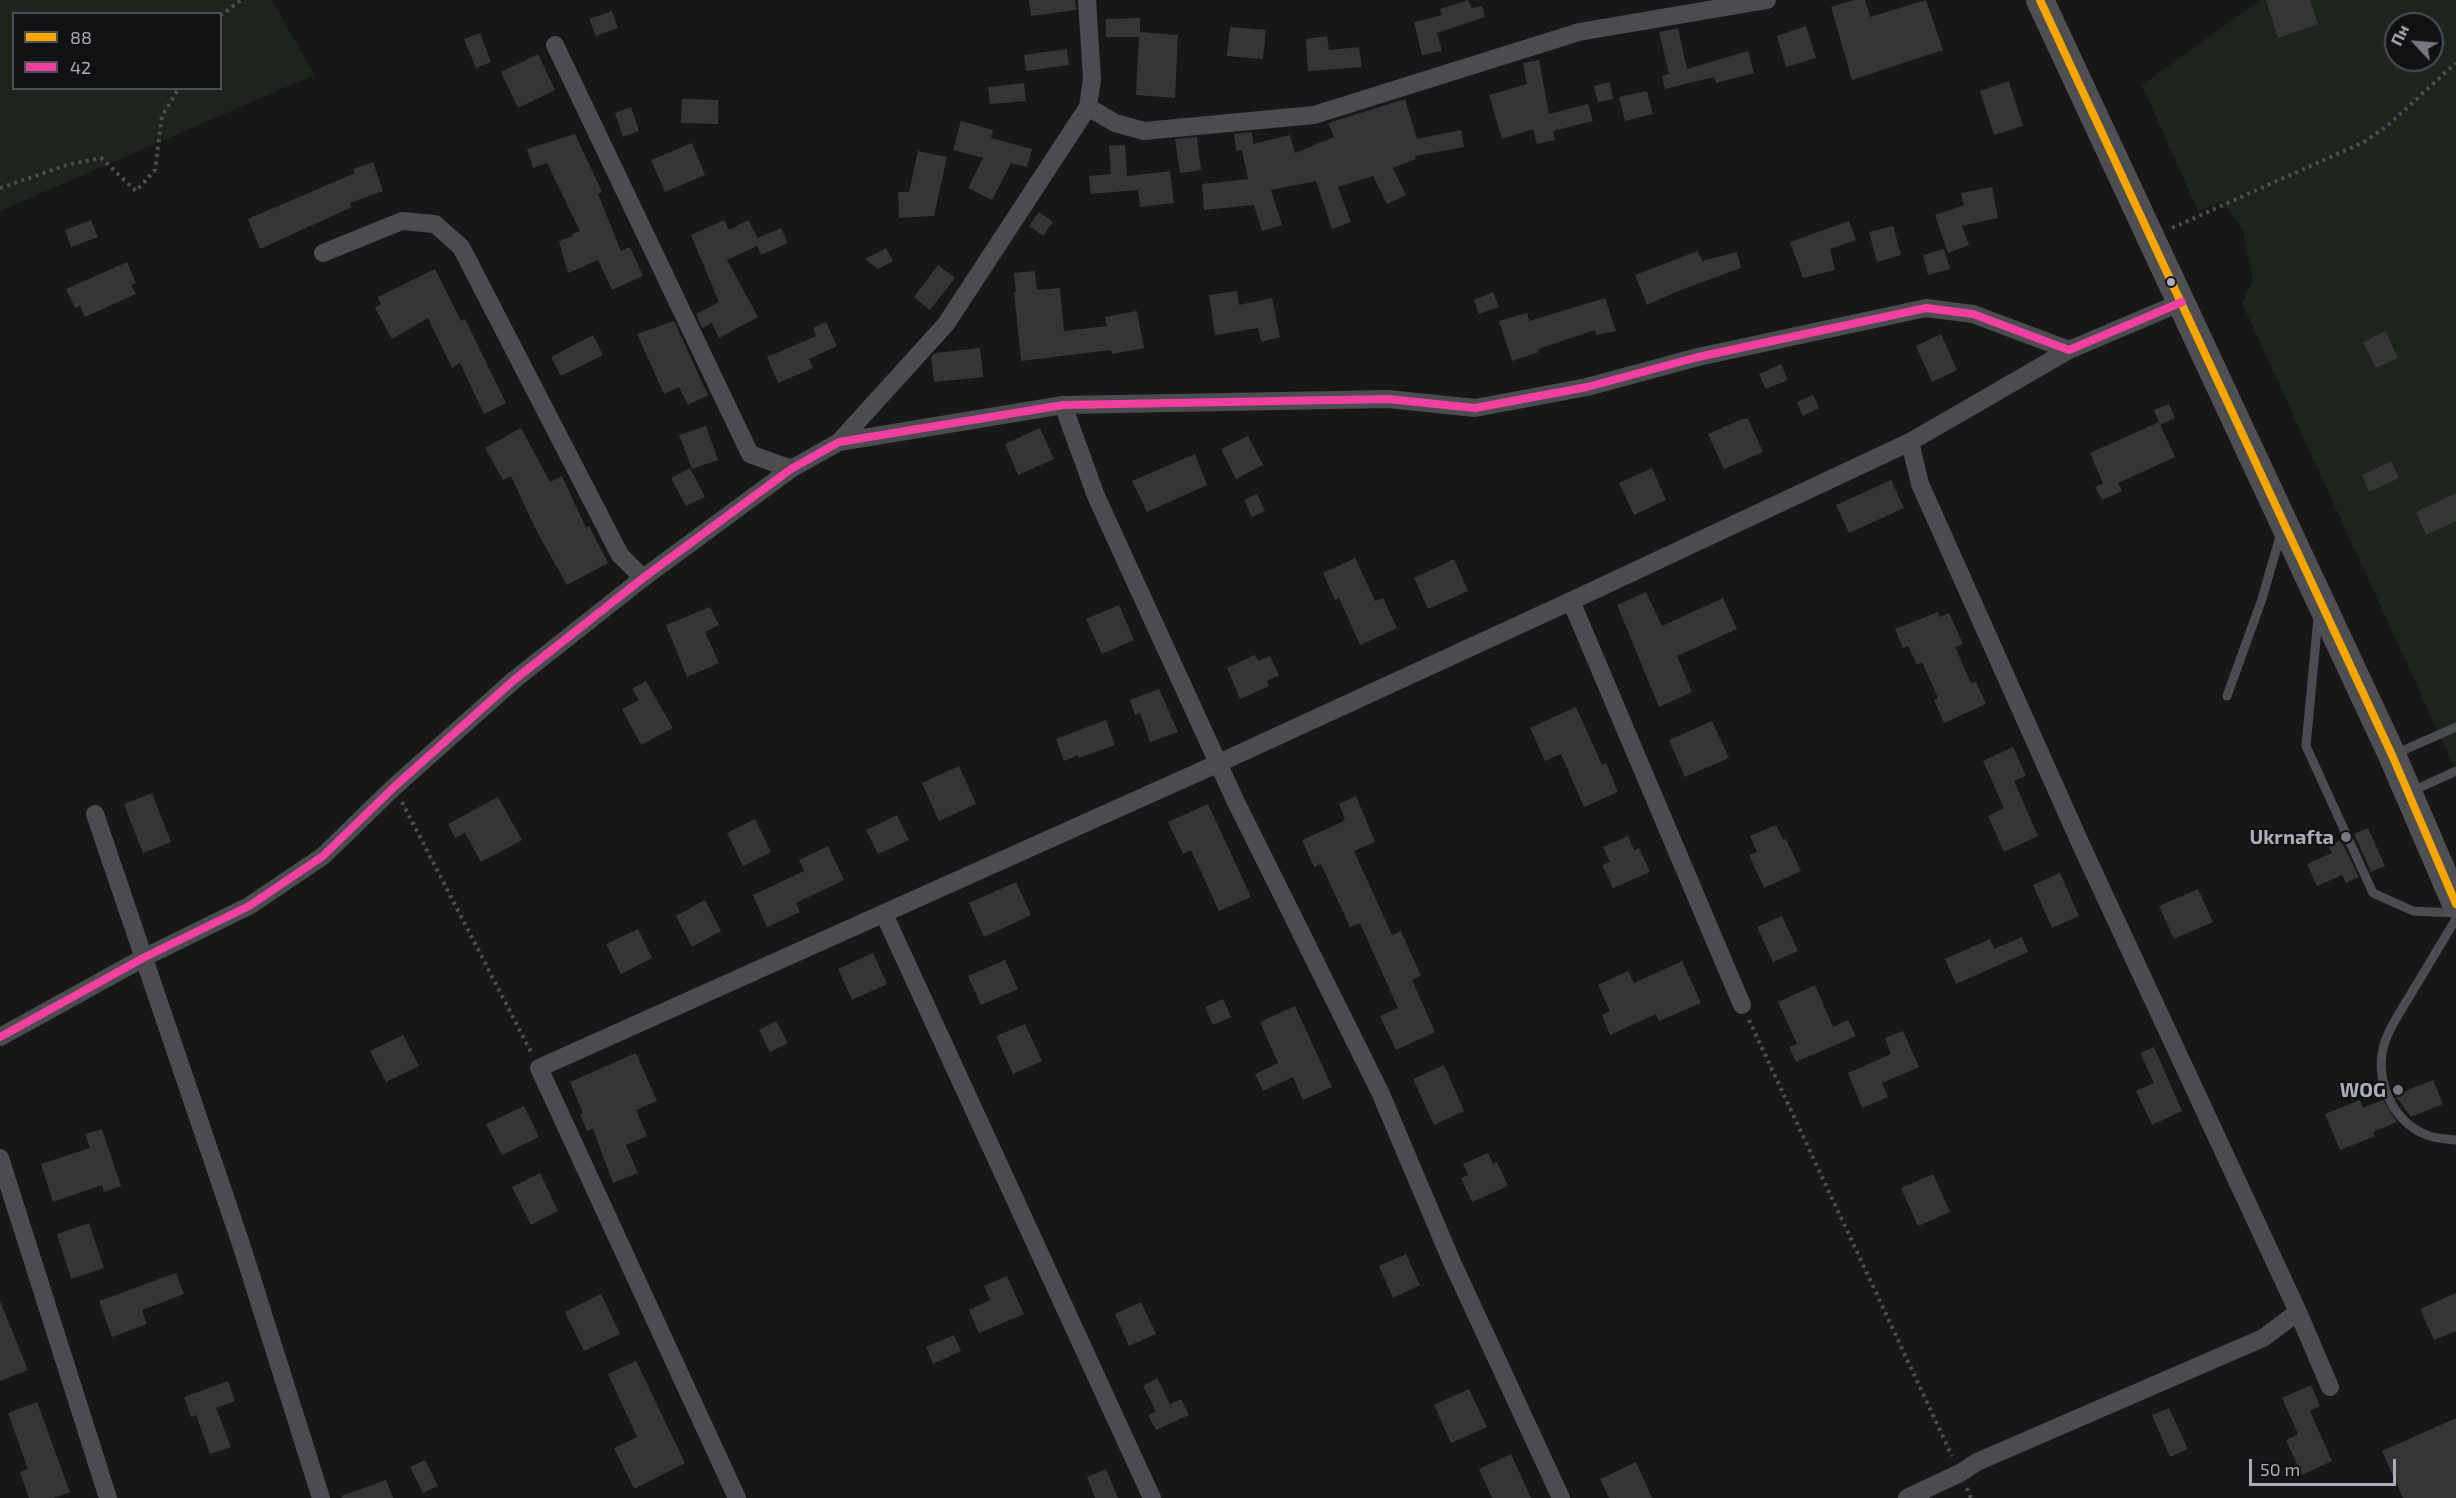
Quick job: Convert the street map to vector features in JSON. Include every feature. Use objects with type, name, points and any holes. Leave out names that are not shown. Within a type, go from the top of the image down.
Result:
[{"type":"main road","points":[[2040,0],[2152,236],[2392,756],[2456,904]]},
{"type":"street","points":[[0,1037],[145,957],[249,906],[323,856],[394,787],[514,681],[643,578],[791,469],[839,442],[946,324],[1088,107],[1092,79],[1087,0]]},
{"type":"street","points":[[1088,107],[1115,123],[1144,131],[1314,115],[1579,32],[1767,0]]},
{"type":"street","points":[[555,45],[750,454],[791,469]]},
{"type":"street","points":[[323,253],[402,221],[435,224],[461,247],[620,555],[643,578]]},
{"type":"street","points":[[736,1498],[539,1068],[1219,763],[1572,601],[1910,442],[2069,350],[2182,302]]},
{"type":"street","points":[[839,442],[1063,405],[1388,399],[1475,408],[1587,387],[1698,357],[1926,308],[1973,314],[2069,350]]},
{"type":"street","points":[[1063,405],[1095,496],[1219,763],[1380,1092],[1451,1260],[1561,1498]]},
{"type":"street","points":[[1910,442],[1920,484],[2082,847],[2298,1312],[2330,1387]]},
{"type":"street","points":[[1572,601],[1742,1005]]},
{"type":"street","points":[[95,814],[241,1244],[321,1498]]},
{"type":"street","points":[[884,914],[1152,1498]]},
{"type":"street","points":[[0,1158],[108,1498]]},
{"type":"street","points":[[1907,1498],[1960,1473],[1977,1462],[2263,1338],[2298,1312]]},
{"type":"lane","points":[[2228,696],[2262,598],[2284,523]]},
{"type":"lane","points":[[2320,601],[2306,746],[2373,893],[2413,910],[2456,913]]},
{"type":"lane","points":[[2392,756],[2456,727]]},
{"type":"lane","points":[[2408,793],[2456,771]]},
{"type":"lane","points":[[2456,919],[2384,1042],[2381,1065],[2384,1089],[2395,1110],[2411,1126],[2432,1137],[2456,1140]]},
{"type":"path","points":[[222,15],[242,0]]},
{"type":"path","points":[[2152,236],[2364,142],[2387,126],[2456,63]]},
{"type":"path","points":[[0,188],[67,165],[101,158],[136,191],[155,170],[162,116],[178,90]]},
{"type":"path","points":[[394,787],[539,1068]]},
{"type":"path","points":[[1742,1005],[1971,1498]]},
{"type":"shaded area","points":[[0,0],[272,0],[314,75],[0,211]]},
{"type":"shaded area","points":[[2260,0],[2456,0],[2456,771],[2242,303],[2253,280],[2242,227],[2221,201],[2198,211],[2142,85]]},
{"type":"building","points":[[1029,0],[1075,0],[1076,10],[1031,16]]},
{"type":"building","points":[[1468,0],[1472,8],[1482,6],[1485,17],[1437,33],[1442,51],[1422,55],[1414,22],[1442,15],[1440,9]]},
{"type":"building","points":[[1854,0],[1865,0],[1870,17],[1926,0],[1943,50],[1852,80],[1831,7]]},
{"type":"building","points":[[2266,0],[2310,0],[2318,24],[2278,38]]},
{"type":"building","points":[[612,11],[618,28],[596,36],[589,19]]},
{"type":"building","points":[[1140,18],[1140,32],[1178,35],[1175,98],[1136,95],[1139,37],[1106,37],[1106,19]]},
{"type":"building","points":[[1806,26],[1816,58],[1786,67],[1777,36]]},
{"type":"building","points":[[1230,27],[1266,30],[1263,59],[1227,56]]},
{"type":"building","points":[[1678,28],[1687,69],[1748,51],[1754,73],[1716,83],[1714,77],[1665,89],[1662,76],[1669,74],[1659,32]]},
{"type":"building","points":[[480,33],[491,62],[476,68],[464,39]]},
{"type":"building","points":[[1327,36],[1329,50],[1359,47],[1362,67],[1308,71],[1306,39]]},
{"type":"building","points":[[1067,49],[1069,65],[1026,71],[1024,55]]},
{"type":"building","points":[[538,54],[555,90],[518,108],[501,72]]},
{"type":"building","points":[[1539,60],[1549,114],[1588,104],[1593,121],[1553,131],[1555,140],[1537,144],[1533,129],[1502,139],[1489,95],[1527,84],[1523,63]]},
{"type":"building","points":[[2009,81],[2023,126],[1994,135],[1980,91]]},
{"type":"building","points":[[1610,82],[1613,99],[1598,102],[1594,86]]},
{"type":"building","points":[[1024,83],[1026,101],[990,104],[988,87]]},
{"type":"building","points":[[1647,91],[1653,114],[1625,121],[1619,97]]},
{"type":"building","points":[[682,99],[718,100],[718,124],[681,123]]},
{"type":"building","points":[[1405,99],[1417,139],[1461,130],[1464,147],[1415,156],[1416,159],[1393,168],[1406,195],[1387,204],[1373,176],[1338,187],[1351,222],[1332,229],[1316,181],[1271,190],[1282,225],[1262,231],[1254,205],[1204,210],[1202,184],[1248,179],[1242,150],[1236,151],[1234,134],[1252,132],[1253,144],[1290,135],[1295,153],[1334,137],[1328,123]]},
{"type":"building","points":[[631,107],[639,131],[623,137],[615,113]]},
{"type":"building","points":[[961,121],[993,130],[991,138],[1032,149],[1027,167],[1011,163],[992,200],[968,188],[983,158],[953,150]]},
{"type":"building","points":[[575,134],[602,192],[598,194],[621,251],[630,247],[643,276],[612,290],[598,260],[568,273],[559,241],[580,231],[547,163],[533,168],[527,149]]},
{"type":"building","points":[[1197,137],[1201,170],[1180,173],[1175,139]]},
{"type":"building","points":[[692,143],[705,175],[665,192],[651,160]]},
{"type":"building","points":[[1125,145],[1127,176],[1170,171],[1174,203],[1140,207],[1138,190],[1091,194],[1089,176],[1111,174],[1109,146]]},
{"type":"building","points":[[918,151],[947,157],[934,216],[899,218],[898,192],[909,192]]},
{"type":"building","points":[[373,162],[383,191],[350,203],[352,207],[260,249],[248,219],[355,173],[353,169]]},
{"type":"building","points":[[1992,187],[1998,218],[1962,226],[1969,245],[1948,253],[1935,215],[1964,205],[1961,193]]},
{"type":"building","points":[[1039,212],[1053,222],[1043,236],[1029,226]]},
{"type":"building","points":[[91,220],[98,237],[71,247],[65,230]]},
{"type":"building","points":[[724,220],[729,230],[748,220],[758,238],[781,228],[788,243],[761,255],[757,246],[727,260],[758,317],[719,338],[712,323],[702,328],[696,314],[719,302],[691,235]]},
{"type":"building","points":[[1849,221],[1856,240],[1830,249],[1835,270],[1803,278],[1790,242]]},
{"type":"building","points":[[1893,226],[1901,255],[1877,262],[1869,232]]},
{"type":"building","points":[[886,248],[893,261],[878,269],[865,259]]},
{"type":"building","points":[[1944,249],[1950,269],[1928,275],[1923,255]]},
{"type":"building","points":[[1698,251],[1702,261],[1737,252],[1741,268],[1647,305],[1635,275]]},
{"type":"building","points":[[127,262],[136,283],[131,285],[136,294],[85,317],[80,306],[75,308],[66,289]]},
{"type":"building","points":[[938,265],[955,278],[930,310],[914,297]]},
{"type":"building","points":[[435,269],[461,321],[465,319],[506,403],[484,414],[460,363],[452,368],[428,318],[392,339],[375,308],[381,304],[378,297]]},
{"type":"building","points":[[1035,271],[1037,290],[1060,288],[1064,331],[1107,326],[1105,317],[1137,311],[1144,348],[1112,354],[1111,350],[1021,361],[1014,273]]},
{"type":"building","points":[[1237,291],[1239,305],[1272,298],[1280,337],[1261,342],[1258,328],[1215,335],[1209,295]]},
{"type":"building","points":[[1493,292],[1499,307],[1479,314],[1474,300]]},
{"type":"building","points":[[1605,298],[1616,331],[1596,335],[1595,330],[1538,349],[1539,352],[1512,361],[1499,321],[1527,313],[1529,321]]},
{"type":"building","points":[[674,321],[708,395],[688,405],[679,387],[664,394],[637,334]]},
{"type":"building","points":[[826,322],[837,346],[809,359],[813,368],[778,383],[767,357],[816,336],[813,328]]},
{"type":"building","points":[[2386,331],[2398,358],[2376,368],[2363,342]]},
{"type":"building","points":[[1941,334],[1957,370],[1932,382],[1916,346]]},
{"type":"building","points":[[593,335],[603,355],[561,376],[551,357]]},
{"type":"building","points":[[980,348],[983,377],[934,382],[931,357],[935,353]]},
{"type":"building","points":[[1781,364],[1788,380],[1766,389],[1759,374]]},
{"type":"building","points":[[1813,395],[1819,408],[1803,416],[1797,402]]},
{"type":"building","points":[[2169,404],[2175,418],[2160,425],[2154,410]]},
{"type":"building","points":[[1742,419],[1748,419],[1763,452],[1724,469],[1708,434]]},
{"type":"building","points":[[2159,422],[2175,457],[2118,483],[2122,491],[2102,500],[2095,487],[2103,483],[2090,453]]},
{"type":"building","points":[[706,426],[718,460],[692,469],[679,435]]},
{"type":"building","points":[[521,428],[550,482],[562,476],[586,528],[589,526],[608,563],[567,585],[536,530],[511,476],[503,480],[485,448]]},
{"type":"building","points":[[1040,428],[1054,459],[1018,475],[1005,444]]},
{"type":"building","points":[[1248,436],[1263,465],[1236,479],[1221,449]]},
{"type":"building","points":[[1195,454],[1207,485],[1147,512],[1132,481]]},
{"type":"building","points":[[2391,461],[2399,478],[2369,492],[2362,475]]},
{"type":"building","points":[[690,468],[705,497],[686,506],[671,478]]},
{"type":"building","points":[[1652,468],[1666,500],[1634,515],[1619,483]]},
{"type":"building","points":[[1891,480],[1904,508],[1849,533],[1836,505]]},
{"type":"building","points":[[2456,493],[2456,521],[2426,535],[2416,512]]},
{"type":"building","points":[[1257,494],[1265,511],[1252,517],[1244,500]]},
{"type":"building","points":[[1355,558],[1375,601],[1383,598],[1397,628],[1360,645],[1339,598],[1335,600],[1323,573]]},
{"type":"building","points":[[1454,559],[1468,591],[1428,609],[1414,578]]},
{"type":"building","points":[[1646,592],[1662,626],[1723,598],[1737,629],[1677,656],[1692,692],[1659,707],[1617,605]]},
{"type":"building","points":[[1119,605],[1134,640],[1102,654],[1086,619]]},
{"type":"building","points":[[710,607],[719,625],[705,632],[719,663],[687,677],[666,625]]},
{"type":"building","points":[[1938,612],[1940,617],[1949,613],[1963,644],[1955,647],[1971,683],[1976,682],[1986,704],[1944,723],[1934,700],[1938,698],[1922,662],[1917,665],[1908,646],[1903,648],[1895,629]]},
{"type":"building","points":[[1255,655],[1258,661],[1270,656],[1279,675],[1267,681],[1269,686],[1240,699],[1227,668]]},
{"type":"building","points":[[646,681],[673,728],[641,745],[622,709],[639,700],[632,689]]},
{"type":"building","points":[[1159,689],[1178,732],[1150,742],[1140,713],[1135,715],[1130,700]]},
{"type":"building","points":[[1576,707],[1602,765],[1606,763],[1618,792],[1584,807],[1561,754],[1545,761],[1530,728]]},
{"type":"building","points":[[1106,720],[1115,745],[1064,761],[1056,739]]},
{"type":"building","points":[[1712,721],[1729,758],[1685,777],[1669,740]]},
{"type":"building","points":[[2013,747],[2026,776],[2014,781],[2038,836],[2004,852],[1988,816],[2004,808],[1983,761]]},
{"type":"building","points":[[959,766],[976,804],[939,821],[922,783]]},
{"type":"building","points":[[152,793],[171,842],[143,853],[124,804]]},
{"type":"building","points":[[1356,796],[1375,842],[1354,851],[1392,935],[1401,931],[1421,976],[1412,980],[1435,1032],[1396,1050],[1380,1016],[1398,1008],[1360,923],[1350,927],[1321,864],[1314,867],[1302,840],[1342,822],[1345,819],[1339,804]]},
{"type":"building","points":[[498,797],[522,840],[481,862],[465,833],[455,838],[448,824]]},
{"type":"building","points":[[1208,804],[1251,897],[1219,911],[1191,850],[1183,854],[1168,822]]},
{"type":"building","points":[[897,815],[909,840],[878,854],[866,830]]},
{"type":"building","points":[[755,819],[771,852],[743,866],[727,833]]},
{"type":"building","points":[[1776,825],[1783,840],[1786,839],[1801,871],[1764,888],[1749,855],[1757,852],[1750,836]]},
{"type":"building","points":[[2368,828],[2385,866],[2371,872],[2354,834]]},
{"type":"building","points":[[1628,836],[1634,850],[1639,848],[1650,872],[1613,888],[1602,865],[1610,862],[1603,847]]},
{"type":"building","points":[[2341,840],[2359,877],[2346,883],[2342,875],[2317,886],[2307,864],[2332,853],[2329,846]]},
{"type":"building","points":[[828,846],[844,880],[796,903],[800,912],[767,927],[753,895],[804,871],[799,860]]},
{"type":"building","points":[[2060,873],[2079,916],[2052,928],[2033,885]]},
{"type":"building","points":[[1016,882],[1031,915],[984,937],[969,903]]},
{"type":"building","points":[[2198,889],[2213,922],[2174,939],[2159,906]]},
{"type":"building","points":[[705,900],[721,931],[692,947],[676,916]]},
{"type":"building","points":[[1782,916],[1798,951],[1773,962],[1757,927]]},
{"type":"building","points":[[638,929],[652,958],[621,974],[606,944]]},
{"type":"building","points":[[2022,937],[2028,952],[1956,984],[1945,959],[1990,939],[1994,949]]},
{"type":"building","points":[[873,953],[887,984],[852,1000],[838,969]]},
{"type":"building","points":[[1005,960],[1018,989],[981,1005],[968,976]]},
{"type":"building","points":[[1682,961],[1701,1003],[1659,1021],[1656,1014],[1610,1035],[1602,1015],[1610,1011],[1598,985],[1628,971],[1634,983]]},
{"type":"building","points":[[1815,985],[1833,1027],[1848,1020],[1856,1036],[1796,1062],[1789,1047],[1797,1044],[1778,1002]]},
{"type":"building","points":[[1223,999],[1231,1017],[1213,1025],[1205,1007]]},
{"type":"building","points":[[1295,1006],[1332,1087],[1303,1100],[1293,1077],[1263,1091],[1255,1074],[1278,1063],[1260,1022]]},
{"type":"building","points":[[776,1021],[788,1043],[770,1052],[759,1030]]},
{"type":"building","points":[[1025,1024],[1042,1061],[1013,1074],[996,1036]]},
{"type":"building","points":[[1903,1031],[1919,1067],[1882,1083],[1888,1097],[1862,1108],[1848,1073],[1891,1054],[1885,1038]]},
{"type":"building","points":[[403,1035],[419,1066],[386,1082],[370,1051]]},
{"type":"building","points":[[2154,1047],[2182,1111],[2152,1125],[2136,1091],[2154,1083],[2140,1053]]},
{"type":"building","points":[[636,1053],[657,1101],[636,1110],[647,1136],[626,1145],[638,1173],[613,1183],[593,1129],[587,1131],[580,1114],[583,1113],[570,1082]]},
{"type":"building","points":[[1444,1065],[1464,1111],[1434,1125],[1413,1079]]},
{"type":"building","points":[[2433,1080],[2443,1104],[2411,1117],[2395,1095]]},
{"type":"building","points":[[2360,1100],[2363,1108],[2383,1100],[2397,1122],[2373,1132],[2375,1136],[2340,1150],[2325,1114]]},
{"type":"building","points":[[524,1106],[539,1137],[502,1155],[486,1124]]},
{"type":"building","points":[[102,1129],[121,1186],[104,1192],[102,1185],[53,1202],[41,1164],[90,1148],[85,1134]]},
{"type":"building","points":[[1488,1153],[1493,1164],[1497,1162],[1508,1186],[1472,1202],[1461,1178],[1468,1175],[1463,1164]]},
{"type":"building","points":[[540,1173],[558,1211],[531,1225],[512,1187]]},
{"type":"building","points":[[1933,1174],[1950,1212],[1918,1226],[1901,1188]]},
{"type":"building","points":[[89,1223],[104,1268],[71,1279],[57,1234]]},
{"type":"building","points":[[1406,1254],[1420,1285],[1393,1298],[1379,1266]]},
{"type":"building","points":[[176,1273],[184,1294],[142,1310],[147,1324],[112,1337],[99,1301]]},
{"type":"building","points":[[1007,1276],[1024,1314],[979,1333],[969,1310],[990,1300],[984,1286]]},
{"type":"building","points":[[2456,1293],[2456,1331],[2434,1340],[2420,1309]]},
{"type":"building","points":[[601,1294],[620,1334],[584,1351],[565,1312]]},
{"type":"building","points":[[0,1301],[28,1370],[0,1381]]},
{"type":"building","points":[[1141,1302],[1156,1334],[1129,1346],[1115,1314]]},
{"type":"building","points":[[954,1335],[961,1351],[933,1364],[926,1347]]},
{"type":"building","points":[[636,1361],[685,1463],[634,1489],[614,1448],[637,1437],[608,1374]]},
{"type":"building","points":[[1157,1378],[1170,1404],[1181,1399],[1189,1415],[1156,1430],[1148,1415],[1156,1411],[1143,1386]]},
{"type":"building","points":[[228,1381],[235,1401],[216,1408],[231,1447],[210,1454],[196,1415],[191,1417],[184,1397]]},
{"type":"building","points":[[2311,1385],[2320,1406],[2310,1411],[2332,1461],[2302,1475],[2286,1440],[2298,1434],[2282,1398]]},
{"type":"building","points":[[1469,1389],[1487,1427],[1451,1443],[1434,1405]]},
{"type":"building","points":[[37,1402],[70,1492],[54,1498],[29,1498],[20,1472],[28,1469],[8,1413]]},
{"type":"building","points":[[2169,1408],[2188,1449],[2170,1457],[2152,1415]]},
{"type":"building","points":[[2456,1418],[2456,1498],[2403,1498],[2382,1451]]},
{"type":"building","points":[[1511,1454],[1531,1498],[1492,1498],[1479,1469]]},
{"type":"building","points":[[425,1460],[438,1486],[423,1493],[410,1467]]},
{"type":"building","points":[[1636,1462],[1652,1498],[1609,1498],[1600,1479]]},
{"type":"building","points":[[1106,1469],[1118,1498],[1095,1498],[1087,1477]]},
{"type":"building","points":[[386,1480],[393,1498],[342,1498],[341,1496]]},
{"type":"transit line","name":"88","points":[[2040,0],[2392,755],[2456,904]]},
{"type":"transit line","name":"42","points":[[0,1037],[145,957],[249,906],[323,856],[394,787],[514,680],[643,578],[791,469],[839,442],[1063,405],[1388,399],[1475,408],[1587,387],[1698,357],[1926,308],[1973,314],[2069,350],[2182,302]]},
{"type":"place","name":"Ukrnafta","points":[[2346,837]]},
{"type":"place","name":"WOG","points":[[2398,1090]]}]
